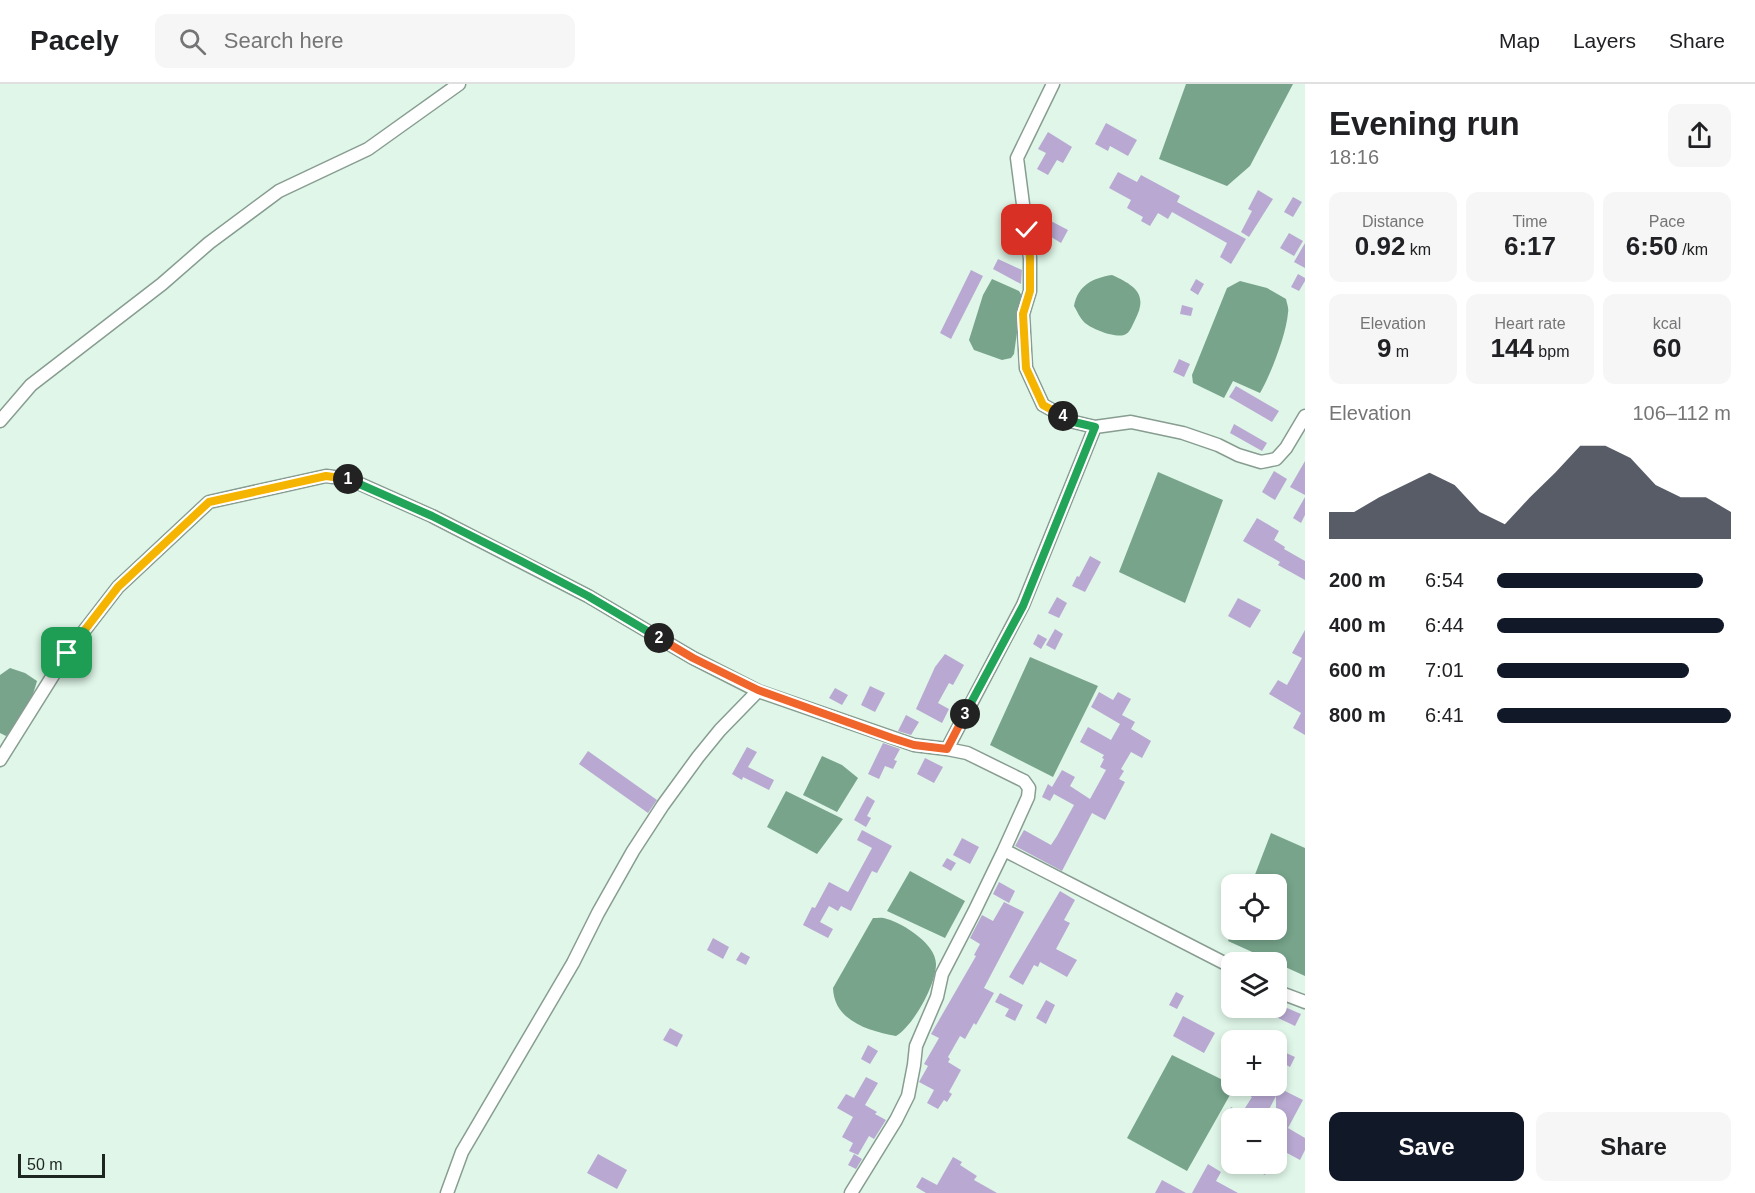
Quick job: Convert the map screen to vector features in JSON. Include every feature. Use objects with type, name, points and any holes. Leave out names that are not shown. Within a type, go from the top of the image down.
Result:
[{"type":"street","points":[[0,421],[31,385],[162,284],[209,243],[279,191],[368,149],[459,84]]},
{"type":"street","points":[[1053,84],[1017,158],[1030,258],[1030,291],[1023,314],[1026,368],[1043,405],[1074,422],[1095,427],[1131,422],[1183,433],[1218,445],[1238,456],[1261,462],[1276,459],[1286,448],[1305,416]]},
{"type":"street","points":[[947,749],[1023,606],[1095,427]]},
{"type":"street","points":[[0,760],[67,653],[118,587],[209,502],[326,476],[349,479],[432,516],[588,596],[693,658],[758,690],[914,745],[967,753],[1024,781],[1029,788],[1028,797],[942,974],[938,997],[916,1046],[908,1096],[896,1120],[851,1193]]},
{"type":"street","points":[[447,1193],[462,1152],[573,963],[633,852],[698,757],[758,690]]},
{"type":"street","points":[[1004,850],[1221,961]]},
{"type":"street","points":[[1287,995],[1305,1002]]},
{"type":"shaded area","points":[[1186,84],[1293,84],[1250,166],[1227,186],[1159,159]]},
{"type":"shaded area","points":[[1112,275],[1133,287],[1140,297],[1139,311],[1131,329],[1120,336],[1087,325],[1074,306],[1079,293],[1087,284]]},
{"type":"shaded area","points":[[992,279],[1019,291],[1022,296],[1014,354],[1011,358],[1002,360],[974,350],[969,340],[983,295]]},
{"type":"shaded area","points":[[1240,281],[1267,288],[1286,299],[1288,313],[1277,354],[1260,393],[1233,381],[1224,398],[1193,383],[1192,375],[1227,288]]},
{"type":"shaded area","points":[[1158,472],[1223,500],[1185,603],[1119,572]]},
{"type":"shaded area","points":[[1030,657],[1098,686],[1053,777],[990,745]]},
{"type":"shaded area","points":[[10,668],[25,673],[37,681],[26,712],[6,736],[0,733],[0,675]]},
{"type":"shaded area","points":[[822,756],[842,765],[858,778],[837,812],[803,795]]},
{"type":"shaded area","points":[[786,791],[843,819],[817,854],[767,827]]},
{"type":"shaded area","points":[[1271,833],[1305,848],[1305,976],[1287,968],[1287,952],[1252,952],[1228,941],[1287,940],[1287,874],[1255,874]]},
{"type":"shaded area","points":[[910,871],[965,901],[945,938],[887,911]]},
{"type":"shaded area","points":[[873,918],[885,918],[910,930],[925,942],[935,957],[935,973],[928,993],[916,1014],[903,1031],[896,1036],[875,1031],[855,1022],[839,1009],[835,999],[833,988]]},
{"type":"shaded area","points":[[1172,1055],[1221,1079],[1221,1096],[1229,1096],[1187,1171],[1127,1138]]},
{"type":"building","points":[[1106,123],[1137,140],[1128,156],[1110,146],[1108,151],[1095,144]]},
{"type":"building","points":[[1048,132],[1072,147],[1063,163],[1057,160],[1048,175],[1037,169],[1046,153],[1038,149]]},
{"type":"building","points":[[1118,172],[1137,182],[1141,175],[1180,196],[1177,202],[1246,239],[1231,264],[1220,257],[1227,243],[1172,212],[1168,219],[1158,213],[1150,226],[1141,221],[1143,217],[1127,208],[1131,200],[1109,188]]},
{"type":"building","points":[[1258,190],[1273,199],[1249,237],[1241,232],[1252,211],[1248,209]]},
{"type":"building","points":[[1293,197],[1302,202],[1293,217],[1284,212]]},
{"type":"building","points":[[1049,220],[1068,230],[1061,243],[1043,232]]},
{"type":"building","points":[[1289,233],[1303,241],[1294,256],[1280,248]]},
{"type":"building","points":[[1305,243],[1305,268],[1294,262]]},
{"type":"building","points":[[998,259],[1022,270],[1021,284],[993,269]]},
{"type":"building","points":[[971,270],[983,276],[951,339],[940,333]]},
{"type":"building","points":[[1298,274],[1305,278],[1299,291],[1291,287]]},
{"type":"building","points":[[1196,279],[1204,284],[1198,295],[1190,290]]},
{"type":"building","points":[[1182,305],[1193,308],[1191,316],[1180,314]]},
{"type":"building","points":[[1179,359],[1190,364],[1184,377],[1173,372]]},
{"type":"building","points":[[1236,386],[1279,411],[1272,422],[1229,397]]},
{"type":"building","points":[[1234,424],[1267,443],[1262,451],[1230,433]]},
{"type":"building","points":[[1305,461],[1305,495],[1290,487]]},
{"type":"building","points":[[1274,471],[1287,479],[1275,500],[1262,492]]},
{"type":"building","points":[[1305,497],[1305,515],[1301,523],[1293,518]]},
{"type":"building","points":[[1257,518],[1279,531],[1274,540],[1285,547],[1284,549],[1305,561],[1305,580],[1278,565],[1280,562],[1243,541]]},
{"type":"building","points":[[1090,556],[1101,562],[1085,592],[1072,586]]},
{"type":"building","points":[[1057,597],[1067,603],[1059,618],[1048,613]]},
{"type":"building","points":[[1238,598],[1261,610],[1250,628],[1228,616]]},
{"type":"building","points":[[1055,629],[1063,634],[1055,650],[1046,645]]},
{"type":"building","points":[[1305,630],[1305,735],[1293,728],[1301,713],[1269,694],[1278,680],[1287,685],[1302,658],[1292,653]]},
{"type":"building","points":[[1038,634],[1047,639],[1041,649],[1033,644]]},
{"type":"building","points":[[945,654],[964,665],[953,685],[949,683],[938,703],[949,709],[942,723],[916,709],[935,667]]},
{"type":"building","points":[[870,686],[885,693],[875,712],[861,705]]},
{"type":"building","points":[[835,688],[848,695],[842,705],[829,698]]},
{"type":"building","points":[[1099,692],[1113,700],[1118,692],[1131,699],[1122,715],[1135,722],[1131,729],[1151,741],[1142,758],[1131,752],[1121,769],[1124,771],[1119,779],[1125,782],[1105,820],[1092,813],[1062,871],[1015,846],[1024,830],[1051,845],[1057,836],[1074,805],[1054,794],[1050,801],[1042,797],[1048,784],[1052,787],[1062,770],[1075,777],[1070,786],[1090,799],[1106,770],[1100,767],[1104,755],[1080,742],[1088,727],[1111,740],[1120,724],[1091,707]]},
{"type":"building","points":[[906,715],[919,722],[911,735],[898,731]]},
{"type":"building","points":[[883,743],[900,749],[894,760],[897,761],[893,769],[885,766],[879,779],[868,774]]},
{"type":"building","points":[[747,747],[757,752],[748,767],[774,780],[769,790],[732,774]]},
{"type":"building","points":[[588,751],[657,800],[648,813],[579,764]]},
{"type":"building","points":[[925,758],[943,767],[934,783],[917,774]]},
{"type":"building","points":[[867,796],[875,801],[867,816],[871,818],[866,827],[854,820]]},
{"type":"building","points":[[862,830],[892,846],[877,873],[872,871],[851,911],[841,906],[838,911],[829,906],[820,922],[833,929],[828,938],[803,925],[829,882],[848,892],[872,848],[857,840]]},
{"type":"building","points":[[962,838],[979,847],[970,864],[953,855]]},
{"type":"building","points":[[947,858],[956,863],[951,871],[942,866]]},
{"type":"building","points":[[999,882],[1015,891],[1009,903],[993,894]]},
{"type":"building","points":[[1060,891],[1075,900],[1064,920],[1070,923],[1056,949],[1077,960],[1067,977],[1040,962],[1038,967],[1034,965],[1023,985],[1009,977]]},
{"type":"building","points":[[1004,902],[1024,912],[984,988],[994,993],[976,1025],[974,1023],[965,1039],[960,1036],[948,1057],[950,1059],[948,1062],[961,1070],[949,1092],[952,1094],[947,1102],[944,1100],[938,1109],[927,1103],[934,1090],[919,1082],[928,1066],[924,1064],[939,1038],[931,1034],[976,956],[974,955],[980,944],[970,938],[982,915],[993,921]]},
{"type":"building","points":[[713,938],[729,947],[723,959],[707,950]]},
{"type":"building","points":[[741,952],[750,957],[746,965],[736,960]]},
{"type":"building","points":[[1176,992],[1184,996],[1177,1009],[1169,1005]]},
{"type":"building","points":[[1000,993],[1023,1005],[1015,1021],[1005,1016],[1009,1009],[995,1002]]},
{"type":"building","points":[[1046,1000],[1055,1005],[1046,1024],[1036,1018]]},
{"type":"building","points":[[1287,1008],[1301,1014],[1295,1026],[1278,1018],[1287,1018]]},
{"type":"building","points":[[1183,1016],[1215,1033],[1204,1053],[1173,1036]]},
{"type":"building","points":[[670,1028],[683,1035],[677,1047],[663,1040]]},
{"type":"building","points":[[868,1045],[878,1051],[870,1064],[861,1059]]},
{"type":"building","points":[[1287,1053],[1295,1057],[1290,1067],[1287,1065]]},
{"type":"building","points":[[866,1077],[878,1083],[865,1105],[886,1120],[874,1139],[869,1136],[858,1155],[849,1151],[853,1143],[842,1137],[853,1117],[837,1108],[846,1094],[854,1098]]},
{"type":"building","points":[[1287,1092],[1303,1100],[1288,1128],[1305,1138],[1305,1150],[1300,1160],[1287,1153],[1287,1108],[1276,1108],[1276,1096],[1287,1096]]},
{"type":"building","points":[[1250,1096],[1276,1096],[1270,1108],[1245,1108],[1252,1097]]},
{"type":"building","points":[[598,1154],[627,1170],[617,1189],[587,1173]]},
{"type":"building","points":[[854,1154],[862,1159],[856,1169],[848,1165]]},
{"type":"building","points":[[953,1157],[962,1162],[960,1165],[977,1176],[974,1180],[997,1193],[926,1193],[916,1187],[922,1177],[937,1185]]},
{"type":"building","points":[[1208,1164],[1221,1172],[1216,1181],[1238,1193],[1192,1193]]},
{"type":"building","points":[[1162,1180],[1186,1193],[1155,1193]]},
{"type":"route","points":[[67,653],[118,587],[209,502],[326,476],[349,479],[432,516],[588,596],[693,658],[758,690],[914,745],[947,749],[1023,606],[1095,427],[1074,422],[1043,405],[1026,368],[1023,314],[1030,291],[1027,230]]}]
